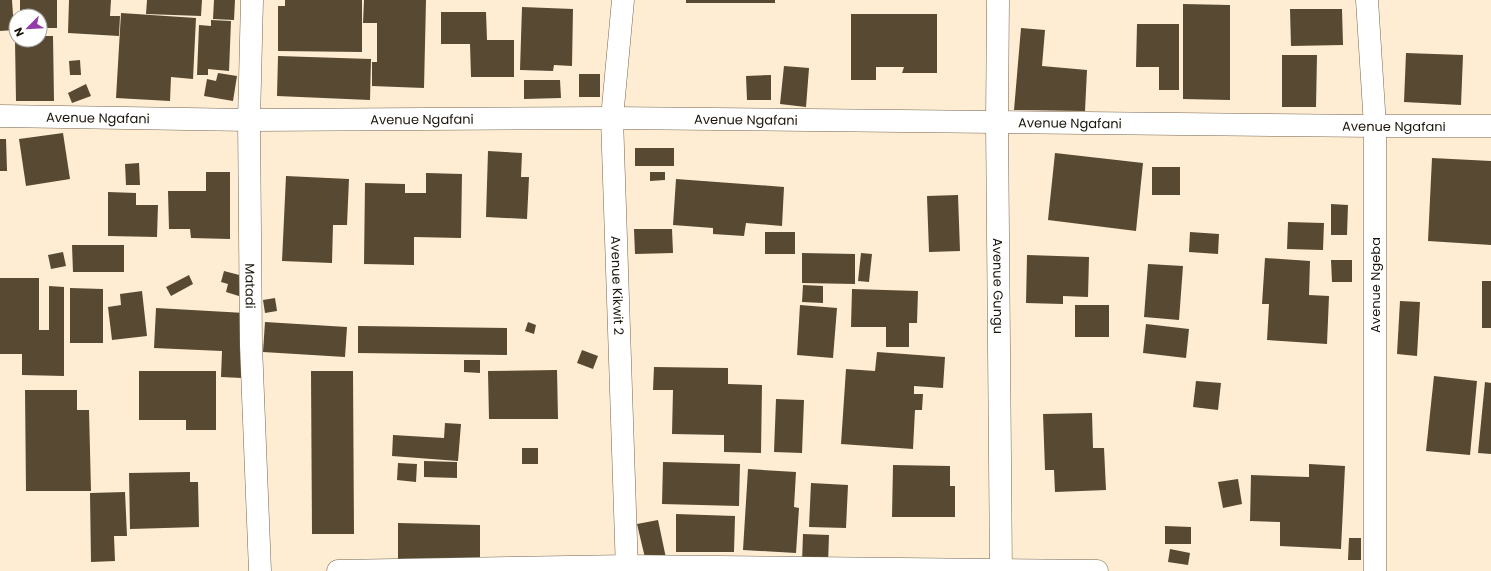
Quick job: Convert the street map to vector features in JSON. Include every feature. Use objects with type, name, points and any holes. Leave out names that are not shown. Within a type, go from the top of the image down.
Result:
[{"type":"street","name":"Matadi","points":[[252,0],[249,120],[252,345],[260,571]]},
{"type":"street","name":"Avenue Kikwit 2","points":[[623,0],[612,118],[627,569]]},
{"type":"street","name":"Avenue Gungu","points":[[998,0],[997,122],[1001,570]]},
{"type":"street","name":"Avenue Ngeba","points":[[1367,0],[1375,126],[1375,571]]},
{"type":"street","name":"Avenue Ngafani","points":[[0,116],[249,120],[612,118],[1491,126]]},
{"type":"street","points":[[338,571],[627,569],[1097,571]]},
{"type":"building","points":[[0,0],[12,0],[13,8],[8,8],[8,30],[0,31]]},
{"type":"building","points":[[20,0],[57,0],[57,28],[48,28],[48,8],[20,8]]},
{"type":"building","points":[[69,0],[111,0],[110,16],[120,16],[119,36],[68,33]]},
{"type":"building","points":[[147,0],[202,0],[201,16],[146,14]]},
{"type":"building","points":[[214,0],[235,0],[234,20],[213,19]]},
{"type":"building","points":[[285,0],[362,0],[362,52],[278,51],[278,6],[285,6]]},
{"type":"building","points":[[364,0],[426,0],[424,88],[372,86],[372,62],[377,62],[377,23],[363,23]]},
{"type":"building","points":[[686,0],[775,0],[775,3],[686,3]]},
{"type":"building","points":[[1183,4],[1230,5],[1230,100],[1183,99]]},
{"type":"building","points":[[522,7],[573,9],[572,66],[554,65],[553,71],[520,70]]},
{"type":"building","points":[[1290,9],[1342,9],[1343,45],[1291,46]]},
{"type":"building","points":[[441,12],[486,12],[487,40],[514,40],[514,77],[471,77],[470,44],[441,44]]},
{"type":"building","points":[[121,13],[196,18],[193,79],[171,77],[170,101],[116,98]]},
{"type":"building","points":[[851,14],[937,14],[937,73],[902,73],[904,67],[876,67],[876,80],[851,80]]},
{"type":"building","points":[[211,20],[231,21],[229,71],[208,69],[208,75],[197,75],[199,25],[211,26]]},
{"type":"building","points":[[1137,24],[1179,24],[1179,90],[1159,90],[1159,67],[1136,67]]},
{"type":"building","points":[[1021,28],[1045,30],[1042,66],[1087,70],[1085,111],[1014,110]]},
{"type":"building","points":[[48,36],[53,36],[54,101],[16,101],[15,48],[48,48]]},
{"type":"building","points":[[1406,53],[1463,55],[1461,105],[1404,102]]},
{"type":"building","points":[[1282,55],[1317,55],[1316,107],[1282,107]]},
{"type":"building","points":[[278,56],[371,59],[370,100],[277,96]]},
{"type":"building","points":[[80,60],[81,75],[70,75],[69,61]]},
{"type":"building","points":[[784,66],[809,68],[806,107],[780,104]]},
{"type":"building","points":[[218,73],[237,76],[233,101],[204,96],[207,79],[216,81]]},
{"type":"building","points":[[579,74],[600,74],[600,97],[579,97]]},
{"type":"building","points":[[771,75],[771,100],[747,100],[746,76]]},
{"type":"building","points":[[524,80],[560,80],[561,98],[524,99]]},
{"type":"building","points":[[86,84],[91,96],[72,103],[68,93]]},
{"type":"building","points":[[63,133],[70,179],[26,186],[19,139]]},
{"type":"building","points":[[0,139],[6,139],[7,171],[0,171]]},
{"type":"building","points":[[635,148],[674,148],[674,166],[635,166]]},
{"type":"building","points":[[488,151],[522,153],[521,177],[529,177],[527,219],[486,217]]},
{"type":"building","points":[[1055,153],[1143,163],[1136,231],[1048,220]]},
{"type":"building","points":[[1432,158],[1491,161],[1491,245],[1428,241]]},
{"type":"building","points":[[139,163],[140,185],[126,185],[125,164]]},
{"type":"building","points":[[1152,167],[1180,167],[1180,195],[1152,195]]},
{"type":"building","points":[[206,172],[230,172],[230,239],[191,238],[190,229],[169,229],[168,191],[206,191]]},
{"type":"building","points":[[650,172],[665,172],[665,180],[650,181]]},
{"type":"building","points":[[426,173],[462,174],[461,238],[414,237],[414,265],[364,264],[365,183],[405,184],[405,193],[426,193]]},
{"type":"building","points":[[286,176],[349,179],[347,225],[333,225],[332,263],[282,261]]},
{"type":"building","points":[[676,179],[784,187],[782,226],[746,223],[744,236],[713,234],[713,228],[673,225]]},
{"type":"building","points":[[108,192],[136,193],[136,205],[158,205],[157,237],[108,236]]},
{"type":"building","points":[[958,195],[960,251],[929,252],[927,196]]},
{"type":"building","points":[[1331,204],[1348,205],[1347,235],[1331,235]]},
{"type":"building","points":[[1288,222],[1324,223],[1323,250],[1287,249]]},
{"type":"building","points":[[634,229],[672,229],[673,253],[635,254]]},
{"type":"building","points":[[765,232],[795,232],[795,254],[765,254]]},
{"type":"building","points":[[1190,232],[1219,234],[1218,254],[1189,252]]},
{"type":"building","points":[[72,245],[124,245],[124,272],[73,272]]},
{"type":"building","points":[[63,252],[66,266],[51,269],[48,255]]},
{"type":"building","points":[[802,253],[855,254],[855,284],[802,283]]},
{"type":"building","points":[[861,253],[872,254],[869,282],[858,281]]},
{"type":"building","points":[[1027,255],[1089,257],[1088,297],[1063,296],[1063,304],[1026,303]]},
{"type":"building","points":[[1265,258],[1310,261],[1309,295],[1329,296],[1327,344],[1267,340],[1269,304],[1262,304]]},
{"type":"building","points":[[1331,260],[1352,260],[1352,282],[1332,282]]},
{"type":"building","points":[[1148,264],[1183,266],[1179,320],[1144,317]]},
{"type":"building","points":[[224,271],[247,277],[242,297],[226,292],[228,284],[221,282]]},
{"type":"building","points":[[189,275],[193,284],[171,296],[166,287]]},
{"type":"building","points":[[0,278],[39,278],[39,330],[49,330],[49,286],[64,287],[64,376],[22,375],[22,354],[0,354]]},
{"type":"building","points":[[1482,281],[1491,281],[1491,328],[1482,328]]},
{"type":"building","points":[[803,285],[823,286],[823,303],[802,302]]},
{"type":"building","points":[[70,288],[103,289],[103,343],[70,343]]},
{"type":"building","points":[[852,289],[918,291],[917,323],[909,323],[909,347],[886,347],[886,327],[851,327]]},
{"type":"building","points":[[142,291],[147,336],[112,340],[108,307],[121,305],[120,294]]},
{"type":"building","points":[[275,298],[277,311],[265,313],[263,300]]},
{"type":"building","points":[[1400,301],[1420,302],[1417,356],[1397,354]]},
{"type":"building","points":[[800,305],[837,308],[833,358],[797,355]]},
{"type":"building","points":[[1075,305],[1109,305],[1109,337],[1075,337]]},
{"type":"building","points":[[156,308],[245,313],[242,378],[221,377],[222,351],[154,348]]},
{"type":"building","points":[[265,322],[347,327],[345,357],[263,352]]},
{"type":"building","points":[[528,322],[536,325],[534,334],[525,331]]},
{"type":"building","points":[[1146,324],[1189,329],[1186,358],[1143,353]]},
{"type":"building","points":[[358,326],[507,328],[507,355],[358,353]]},
{"type":"building","points":[[582,350],[598,356],[593,369],[577,363]]},
{"type":"building","points":[[877,352],[945,357],[943,388],[914,386],[914,394],[923,394],[922,410],[915,410],[913,449],[841,444],[846,369],[875,371]]},
{"type":"building","points":[[464,360],[480,360],[480,373],[464,372]]},
{"type":"building","points":[[654,367],[728,368],[728,384],[762,385],[761,453],[724,452],[724,435],[672,434],[673,390],[653,390]]},
{"type":"building","points":[[557,370],[558,419],[489,419],[488,371]]},
{"type":"building","points":[[139,371],[216,371],[216,430],[186,430],[186,420],[139,420]]},
{"type":"building","points":[[311,371],[353,371],[354,534],[312,534]]},
{"type":"building","points":[[1434,376],[1477,381],[1470,455],[1426,451]]},
{"type":"building","points":[[1196,381],[1221,383],[1218,410],[1193,407]]},
{"type":"building","points":[[1485,382],[1491,383],[1491,454],[1478,453]]},
{"type":"building","points":[[25,390],[77,390],[77,410],[89,410],[91,491],[26,491]]},
{"type":"building","points":[[776,399],[804,400],[802,453],[774,452]]},
{"type":"building","points":[[1092,413],[1093,448],[1104,448],[1106,490],[1055,492],[1054,470],[1045,470],[1043,414]]},
{"type":"building","points":[[445,423],[461,424],[458,461],[392,456],[393,435],[444,438]]},
{"type":"building","points":[[522,448],[538,448],[538,464],[522,464]]},
{"type":"building","points":[[424,461],[457,462],[457,478],[424,477]]},
{"type":"building","points":[[663,462],[740,464],[739,506],[662,504]]},
{"type":"building","points":[[398,463],[417,464],[416,482],[397,480]]},
{"type":"building","points":[[1309,464],[1345,466],[1341,549],[1280,546],[1280,522],[1250,521],[1251,475],[1309,477]]},
{"type":"building","points":[[893,465],[950,466],[950,486],[955,486],[955,517],[892,517]]},
{"type":"building","points":[[748,469],[796,472],[794,507],[799,508],[796,553],[743,550]]},
{"type":"building","points":[[190,472],[190,482],[198,482],[199,527],[130,529],[129,473]]},
{"type":"building","points":[[1238,479],[1242,504],[1223,508],[1218,482]]},
{"type":"building","points":[[811,483],[848,485],[846,528],[809,527]]},
{"type":"building","points":[[125,492],[127,536],[114,536],[115,561],[91,562],[90,493]]},
{"type":"building","points":[[676,514],[735,516],[734,552],[676,552]]},
{"type":"building","points":[[658,520],[666,558],[646,562],[637,524]]},
{"type":"building","points":[[398,523],[480,525],[480,563],[398,561]]},
{"type":"building","points":[[1165,526],[1191,527],[1191,544],[1165,544]]},
{"type":"building","points":[[803,534],[829,535],[828,564],[802,563]]},
{"type":"building","points":[[1349,538],[1361,538],[1361,560],[1348,560]]},
{"type":"building","points":[[1170,549],[1190,553],[1188,565],[1168,562]]}]
